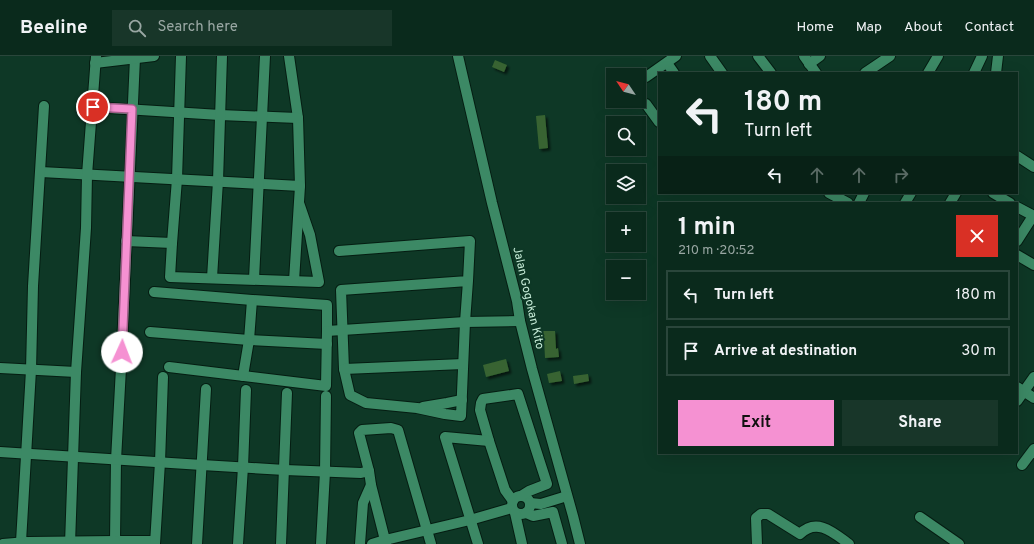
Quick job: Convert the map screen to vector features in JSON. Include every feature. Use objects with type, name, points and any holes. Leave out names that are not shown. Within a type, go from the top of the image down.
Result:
[{"type":"street","points":[[70,542],[76,372],[86,228],[87,175],[96,60],[154,56]]},
{"type":"street","points":[[180,56],[177,179],[170,277],[319,282],[310,234],[299,203]]},
{"type":"street","points":[[212,278],[218,181],[222,56]]},
{"type":"street","points":[[254,279],[265,56]]},
{"type":"street","points":[[289,56],[298,118],[300,186],[294,281]]},
{"type":"street","name":"Jalan Gogokan Kito","points":[[458,56],[517,301],[520,321],[580,544]]},
{"type":"street","points":[[646,77],[676,56]]},
{"type":"street","points":[[710,56],[721,72]]},
{"type":"street","points":[[758,56],[770,72]]},
{"type":"street","points":[[815,72],[806,60],[820,56]]},
{"type":"street","points":[[866,72],[890,56]]},
{"type":"street","points":[[929,72],[938,56]]},
{"type":"street","points":[[974,72],[982,56]]},
{"type":"street","points":[[996,72],[998,56]]},
{"type":"street","points":[[115,543],[116,460],[135,58]]},
{"type":"street","points":[[667,63],[673,72]]},
{"type":"street","points":[[646,104],[658,121]]},
{"type":"street","points":[[27,543],[26,453],[31,370],[33,286],[44,106]]},
{"type":"street","points":[[93,107],[220,116],[298,118]]},
{"type":"street","points":[[1018,157],[1034,167]]},
{"type":"street","points":[[41,172],[300,186]]},
{"type":"street","points":[[832,194],[846,202]]},
{"type":"street","points":[[995,197],[1008,202]]},
{"type":"street","points":[[1018,208],[1034,216],[1018,240]]},
{"type":"street","points":[[126,240],[172,242]]},
{"type":"street","points":[[339,251],[470,241],[468,281],[465,322],[461,416],[417,408],[366,403],[350,395],[344,369],[342,290],[468,281]]},
{"type":"street","points":[[1018,257],[1034,265]]},
{"type":"street","points":[[154,292],[327,305],[328,331],[326,386],[169,367]]},
{"type":"street","points":[[243,376],[249,340],[252,300]]},
{"type":"street","points":[[328,331],[465,322],[520,321]]},
{"type":"street","points":[[150,332],[249,340],[327,344]]},
{"type":"street","points":[[344,369],[463,364]]},
{"type":"street","points":[[0,368],[76,372]]},
{"type":"street","points":[[3,544],[70,542],[155,543],[163,377]]},
{"type":"street","points":[[1034,377],[1020,389],[1034,398]]},
{"type":"street","points":[[197,544],[206,389]]},
{"type":"street","points":[[238,544],[246,390]]},
{"type":"street","points":[[281,544],[287,393]]},
{"type":"street","points":[[372,544],[386,542],[426,530],[470,520],[515,504],[528,498],[530,508],[526,513],[521,515],[515,504],[505,490],[480,410],[481,401],[483,399],[518,394],[547,484],[529,491],[515,504]]},
{"type":"street","points":[[321,544],[325,472],[326,396]]},
{"type":"street","points":[[417,408],[462,400]]},
{"type":"street","points":[[386,542],[359,433],[362,430],[391,428],[398,430],[431,544]]},
{"type":"street","points":[[478,544],[445,437],[489,441]]},
{"type":"street","points":[[1022,465],[1034,449]]},
{"type":"street","points":[[0,452],[285,470],[369,472]]},
{"type":"street","points":[[360,544],[363,503],[371,485]]},
{"type":"street","points":[[530,503],[541,504],[567,496]]},
{"type":"street","points":[[515,504],[522,544]]},
{"type":"street","points":[[526,513],[533,516],[553,512],[562,544]]},
{"type":"street","points":[[757,544],[756,518],[761,514],[768,514],[800,534],[805,529],[820,526],[829,529],[849,544]]},
{"type":"street","points":[[920,517],[959,544]]},
{"type":"building","points":[[495,60],[507,65],[504,72],[492,67]]},
{"type":"building","points":[[545,115],[548,148],[539,149],[536,116]]},
{"type":"building","points":[[542,331],[555,331],[556,349],[558,348],[559,357],[545,358]]},
{"type":"building","points":[[506,359],[509,371],[486,377],[483,365]]},
{"type":"building","points":[[560,371],[562,381],[549,383],[547,374]]},
{"type":"building","points":[[588,374],[589,381],[574,384],[573,376]]},
{"type":"route","points":[[93,107],[132,109],[122,352]]}]
